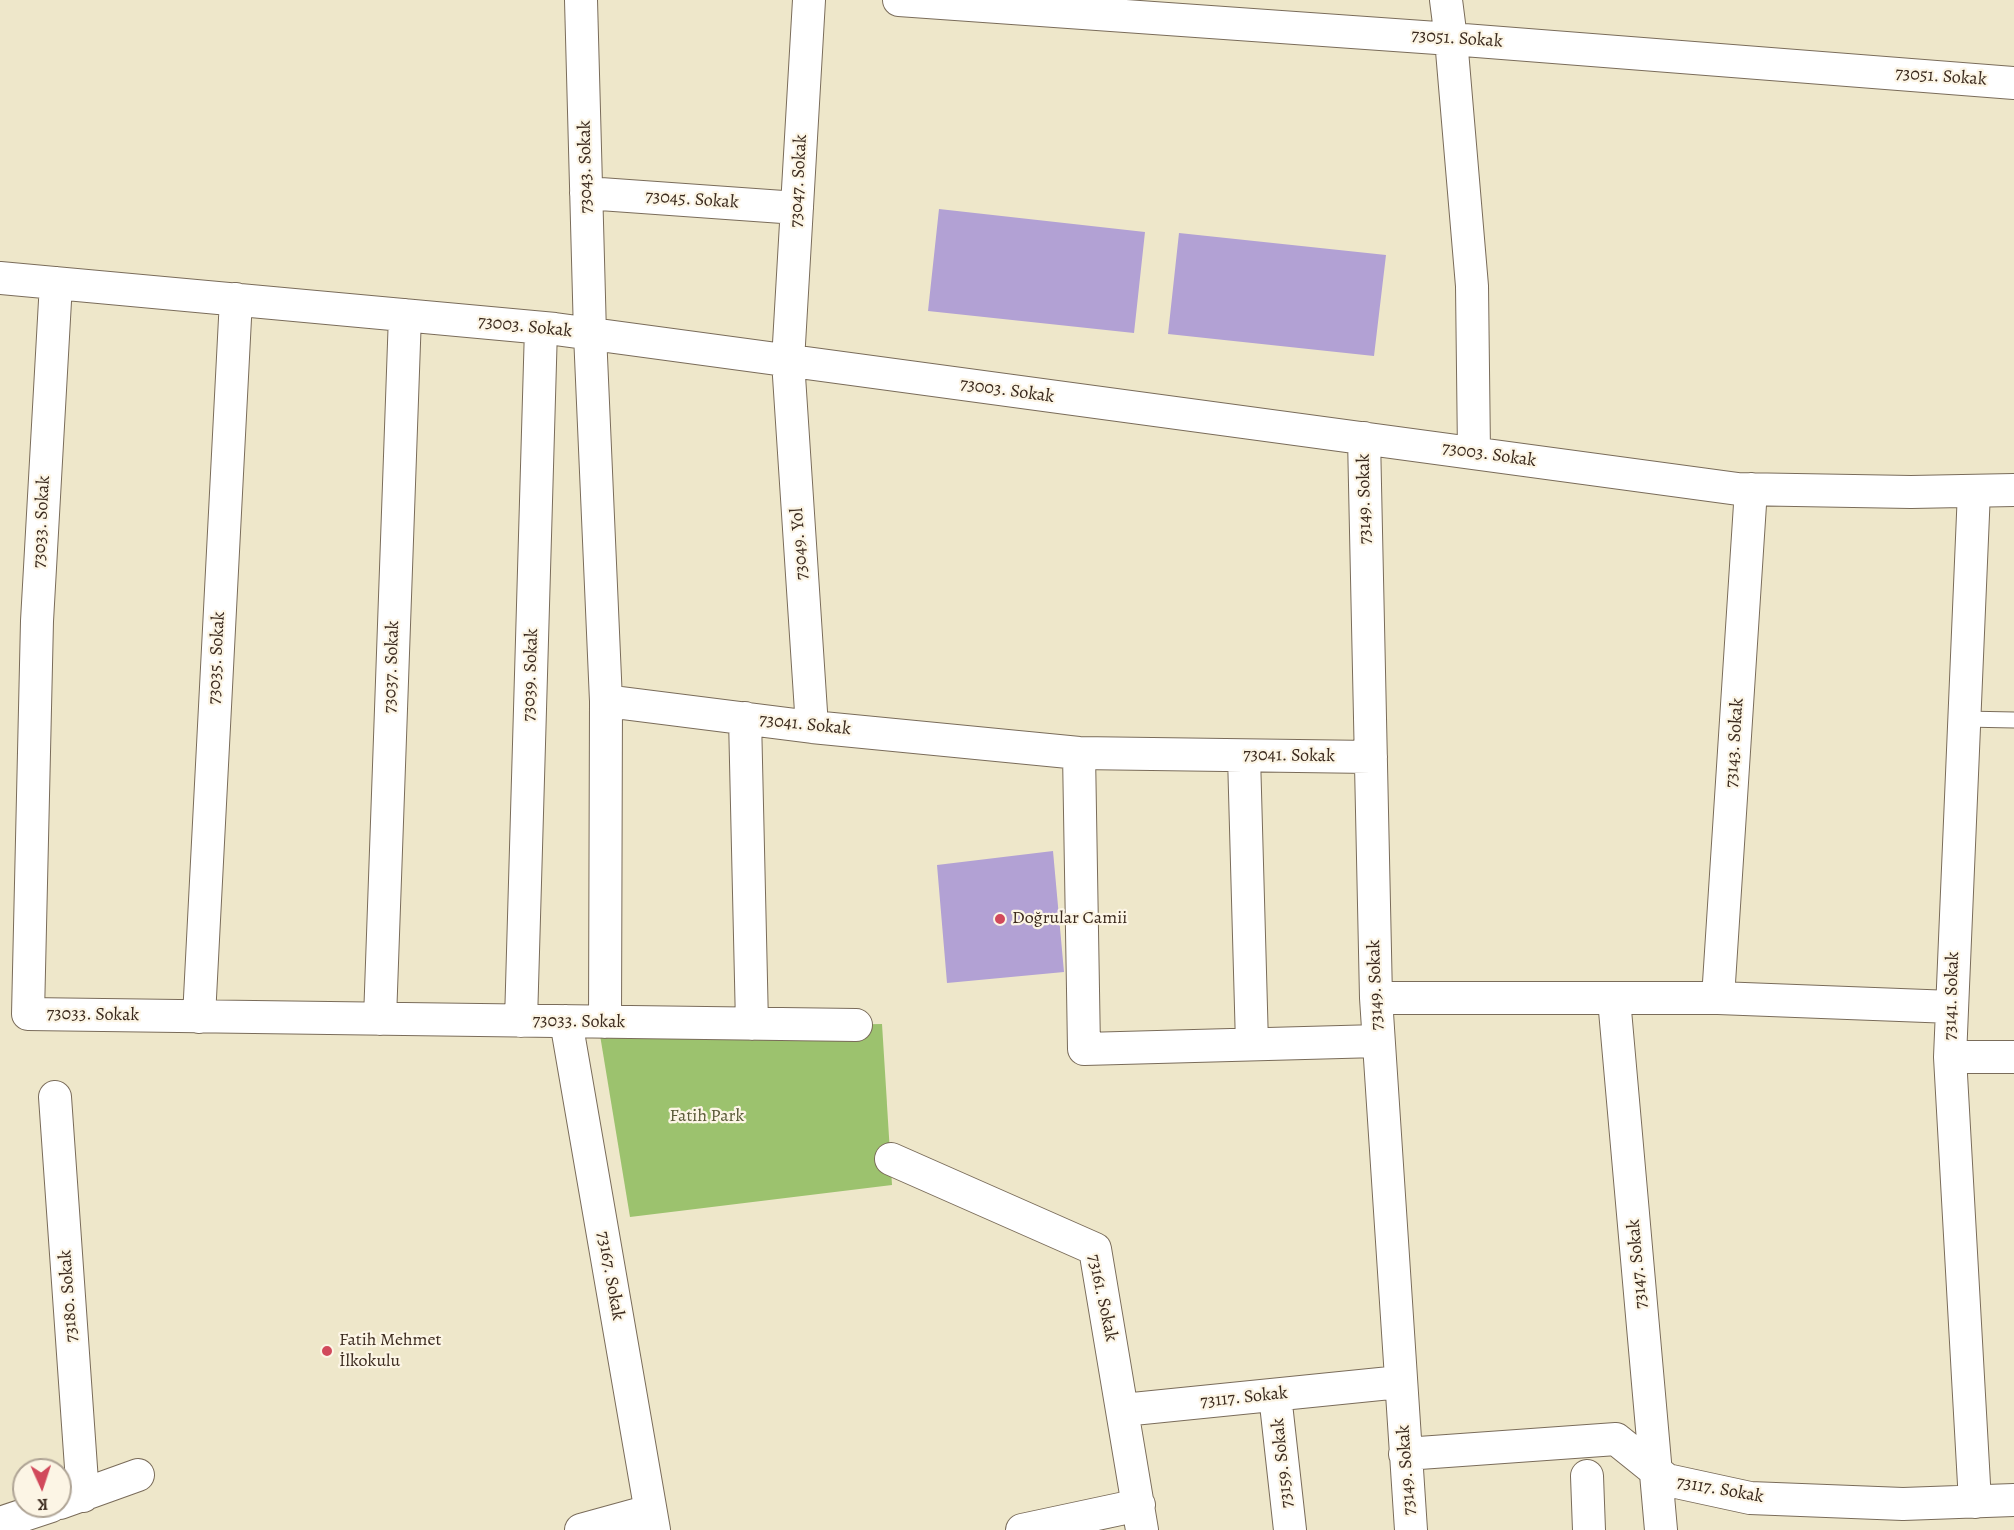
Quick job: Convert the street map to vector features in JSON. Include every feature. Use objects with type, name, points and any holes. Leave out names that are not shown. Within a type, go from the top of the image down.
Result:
[{"type":"street","name":"73043. Sokak","points":[[581,0],[590,334]]},
{"type":"street","name":"73047. Sokak","points":[[789,361],[809,0]]},
{"type":"street","name":"73051. Sokak","points":[[899,0],[1451,39],[2014,83]]},
{"type":"street","points":[[1446,0],[1472,286],[1474,453]]},
{"type":"street","name":"73045. Sokak","points":[[586,192],[797,208]]},
{"type":"street","name":"73003. Sokak","points":[[0,278],[541,328],[1738,489],[2014,490]]},
{"type":"street","name":"73033. Sokak","points":[[56,283],[37,621],[28,1014],[856,1025]]},
{"type":"street","name":"73035. Sokak","points":[[199,1017],[236,299]]},
{"type":"street","name":"73037. Sokak","points":[[380,1019],[405,315]]},
{"type":"street","name":"73039. Sokak","points":[[521,1021],[541,328]]},
{"type":"street","points":[[590,334],[606,701],[605,1022]]},
{"type":"street","name":"73049. Yol","points":[[789,361],[812,727]]},
{"type":"street","name":"73149. Sokak","points":[[1364,438],[1376,998],[1411,1530]]},
{"type":"street","name":"73143. Sokak","points":[[1718,998],[1751,489]]},
{"type":"street","name":"73141. Sokak","points":[[1974,491],[1950,1057],[1975,1502]]},
{"type":"street","name":"73041. Sokak","points":[[606,701],[812,727],[1079,753],[1371,757]]},
{"type":"street","points":[[745,718],[752,1024]]},
{"type":"street","points":[[1079,753],[1084,1049],[1378,1041]]},
{"type":"street","points":[[1244,756],[1252,1044]]},
{"type":"street","points":[[1376,998],[1718,998],[1952,1007]]},
{"type":"street","name":"73147. Sokak","points":[[1614,999],[1658,1472],[1661,1530]]},
{"type":"street","name":"73167. Sokak","points":[[566,1021],[652,1521]]},
{"type":"street","points":[[1950,1057],[2014,1057]]},
{"type":"street","name":"73180. Sokak","points":[[55,1097],[59,1458]]},
{"type":"street","name":"73161. Sokak","points":[[891,1159],[1095,1249],[1140,1517]]},
{"type":"street","name":"73117. Sokak","points":[[1123,1410],[1400,1382]]},
{"type":"street","name":"73159. Sokak","points":[[1275,1395],[1290,1530]]},
{"type":"street","name":"73117. Sokak","points":[[1405,1454],[1616,1439],[1667,1480],[1750,1498],[1903,1504],[2014,1500]]},
{"type":"street","points":[[72,1503],[138,1474]]},
{"type":"street","points":[[1587,1476],[1589,1530]]},
{"type":"street","points":[[1022,1530],[1140,1517]]},
{"type":"street","points":[[0,1523],[20,1518]]},
{"type":"street","points":[[582,1530],[652,1521]]},
{"type":"lane","points":[[1964,719],[2014,720]]},
{"type":"green space","name":"Fatih Park","points":[[882,1024],[892,1185],[630,1217],[599,1029]]},
{"type":"building","points":[[939,209],[1145,232],[1134,333],[928,311]]},
{"type":"building","points":[[1179,233],[1386,255],[1374,356],[1168,334]]},
{"type":"building","name":"Doğrular Camii","points":[[1053,851],[1064,972],[947,983],[937,865]]},
{"type":"place","name":"Doğrular Camii","points":[[1000,919]]},
{"type":"place","name":"Fatih Mehmet İlkokulu","points":[[327,1351]]}]
